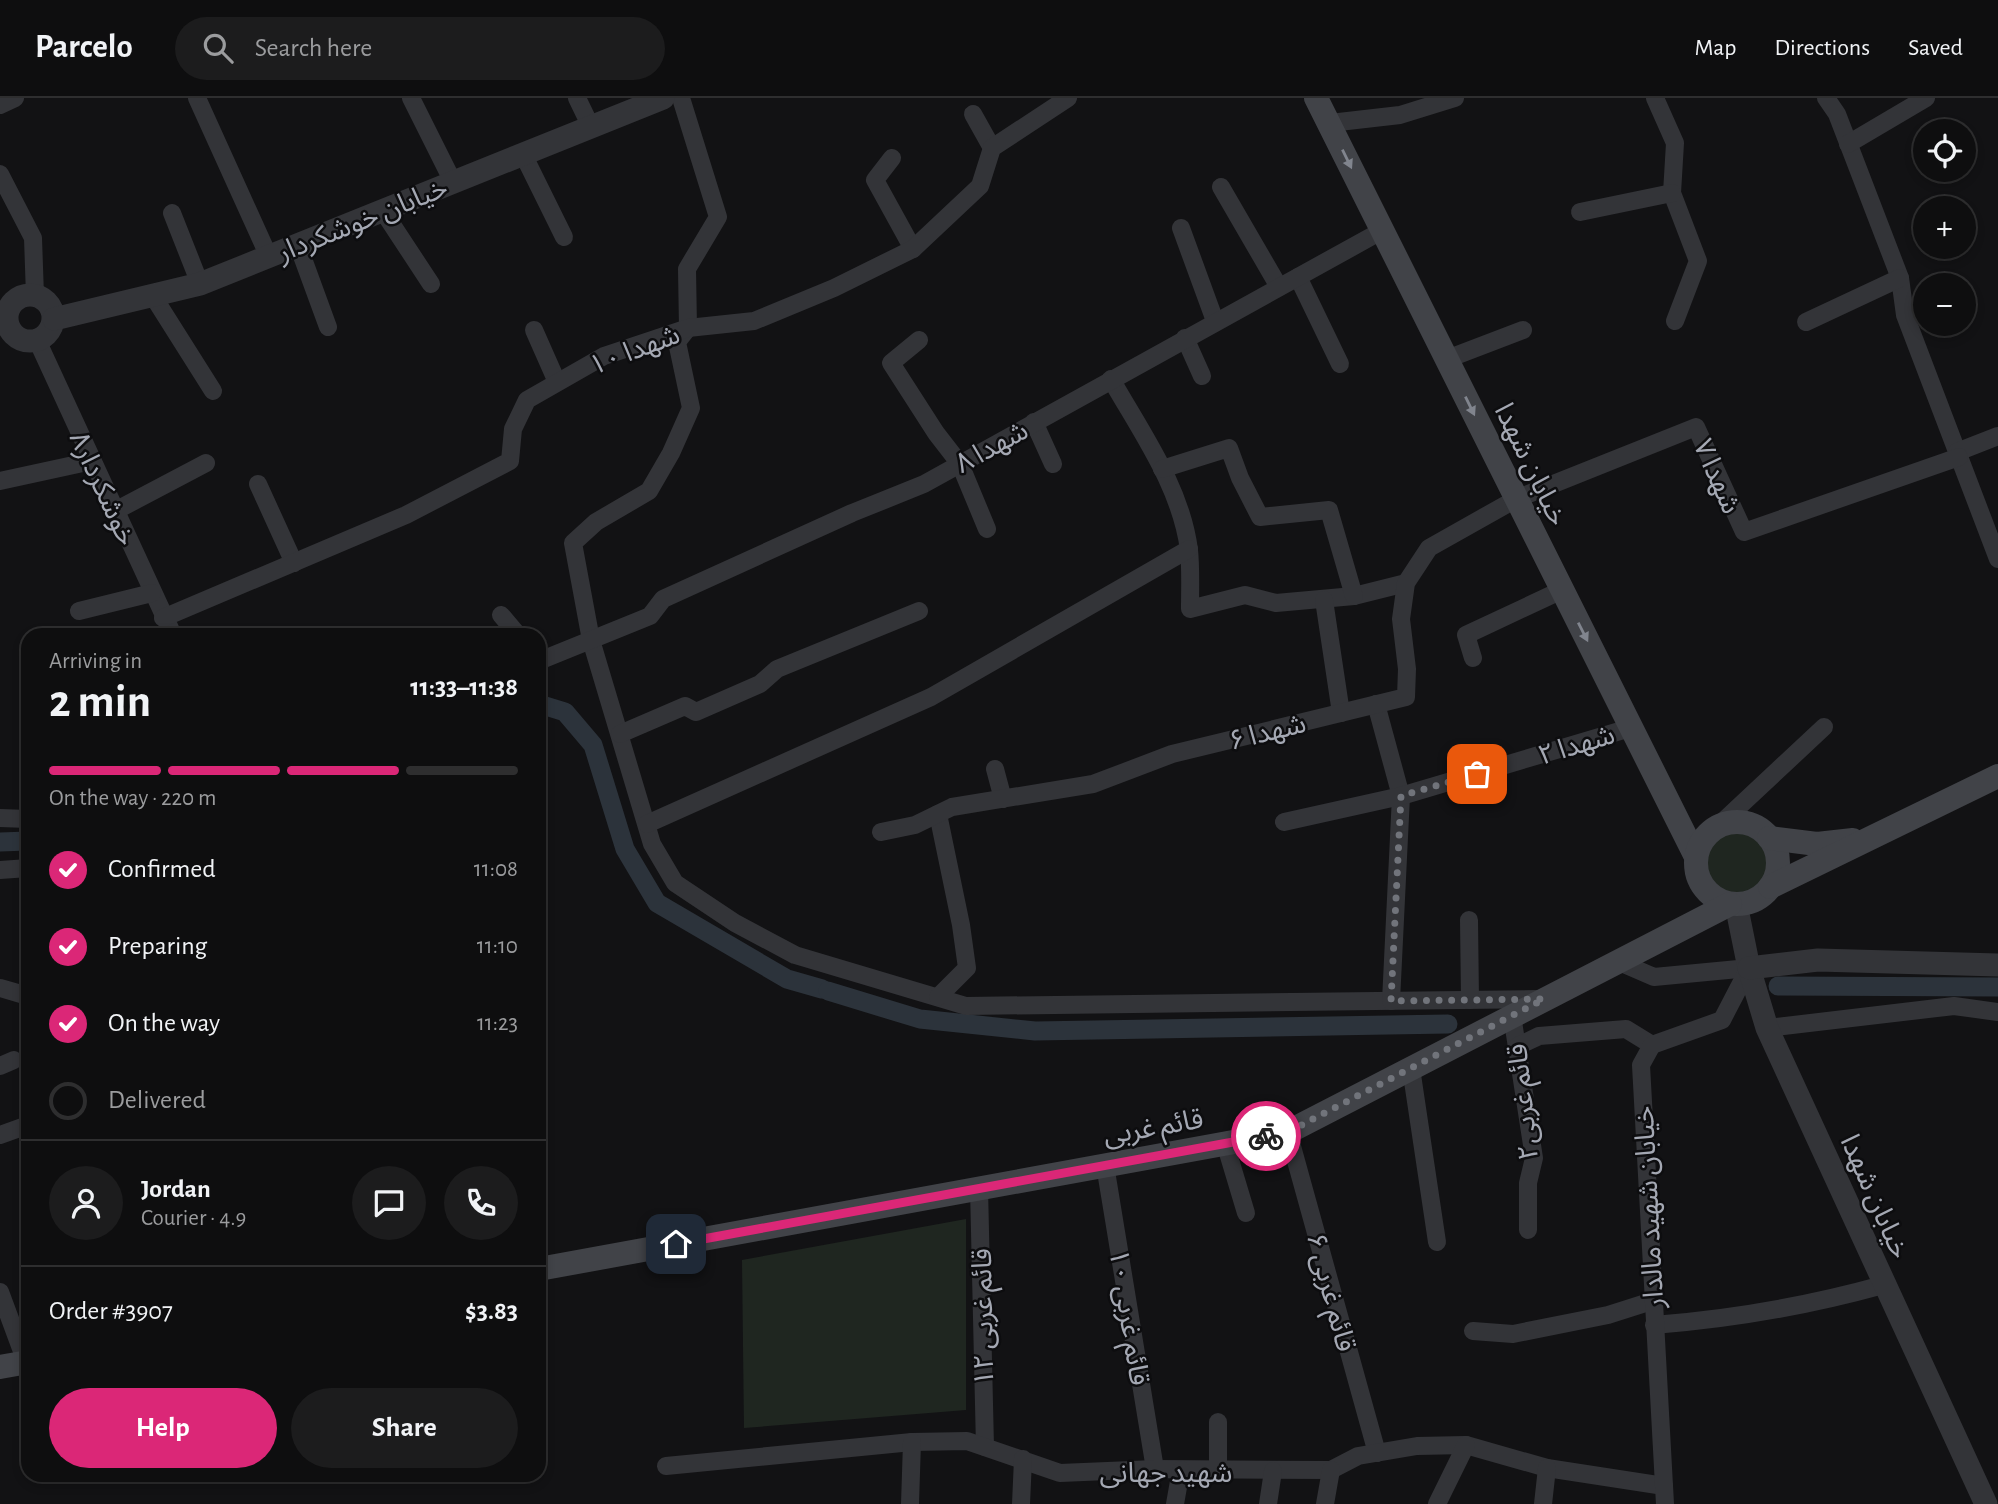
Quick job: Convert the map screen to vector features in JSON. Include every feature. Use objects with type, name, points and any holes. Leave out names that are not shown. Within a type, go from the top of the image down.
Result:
[{"type":"main road","name":"خیابان شهدا","points":[[1316,98],[1696,856]]},
{"type":"main road","points":[[1878,836],[1817,844],[1769,838],[1747,824],[1726,824],[1707,836],[1696,856],[1696,870],[1707,892],[1733,904],[1755,900],[1770,887],[1878,836],[1998,776]]},
{"type":"main road","points":[[1769,838],[1777,862],[1770,887]]},
{"type":"main road","name":"قائم غربی","points":[[546,1268],[1288,1132],[1617,961],[1733,904]]},
{"type":"main road","points":[[0,1367],[21,1363]]},
{"type":"street","points":[[0,106],[15,98]]},
{"type":"street","points":[[197,98],[269,257]]},
{"type":"street","points":[[411,98],[453,183]]},
{"type":"street","points":[[577,98],[591,127]]},
{"type":"street","name":"خیابان خوشکردار","points":[[54,318],[201,284],[663,98]]},
{"type":"street","points":[[681,98],[718,217],[687,269],[688,328],[677,342],[691,408],[671,453],[649,491],[596,522],[572,544],[591,640],[652,845],[675,883],[735,923],[795,955],[966,1006],[1544,999]]},
{"type":"street","points":[[973,114],[992,148],[1068,98]]},
{"type":"street","points":[[1330,123],[1400,115],[1455,98]]},
{"type":"street","points":[[1655,98],[1675,143],[1672,193],[1698,261],[1675,321]]},
{"type":"street","points":[[1826,98],[1837,114],[1900,278],[1905,315],[1998,559]]},
{"type":"street","points":[[1848,144],[1904,104],[1926,98]]},
{"type":"street","name":"شهدا ۱۰","points":[[163,618],[405,515],[510,461],[513,429],[527,400],[604,356],[688,328],[754,321],[834,288],[913,249],[980,186],[992,148]]},
{"type":"street","points":[[523,154],[564,237]]},
{"type":"street","points":[[892,158],[875,180],[913,249]]},
{"type":"street","points":[[0,174],[33,239],[35,296]]},
{"type":"street","points":[[1221,187],[1279,287]]},
{"type":"street","points":[[1580,212],[1672,193]]},
{"type":"street","points":[[383,211],[430,284]]},
{"type":"street","points":[[172,213],[201,284]]},
{"type":"street","points":[[1181,228],[1215,321]]},
{"type":"street","name":"شهدا ۸","points":[[546,658],[650,616],[663,599],[852,513],[924,484],[1383,230]]},
{"type":"street","points":[[298,245],[328,327]]},
{"type":"street","points":[[1298,277],[1340,364]]},
{"type":"street","points":[[1806,322],[1900,278]]},
{"type":"street","points":[[27,296],[35,296],[47,304],[54,318],[48,331],[37,340],[17,337],[4,318],[14,302],[27,296]]},
{"type":"street","points":[[153,296],[213,391]]},
{"type":"street","points":[[534,330],[557,383]]},
{"type":"street","points":[[1447,359],[1523,330]]},
{"type":"street","points":[[1185,338],[1202,376]]},
{"type":"street","name":"خوشکردار۸","points":[[37,340],[169,628]]},
{"type":"street","points":[[919,340],[891,363],[936,433],[960,464],[987,529]]},
{"type":"street","points":[[1111,379],[1162,469],[1177,505],[1189,549],[1190,609],[1245,595],[1276,603],[1324,600],[1354,596],[1406,583]]},
{"type":"street","points":[[1034,422],[1053,464]]},
{"type":"street","name":"شهدا ۷","points":[[1516,499],[1696,427],[1744,532],[1958,454]]},
{"type":"street","points":[[1958,454],[1998,436]]},
{"type":"street","points":[[1162,469],[1229,448],[1240,478],[1260,517],[1287,517],[1329,510],[1354,596]]},
{"type":"street","points":[[0,481],[92,461]]},
{"type":"street","points":[[115,511],[206,463]]},
{"type":"street","points":[[258,484],[294,563]]},
{"type":"street","name":"شهدا ۶","points":[[881,832],[915,825],[952,807],[1093,784],[1172,754],[1406,697],[1408,669],[1401,619],[1406,583],[1430,548],[1516,499]]},
{"type":"street","points":[[647,824],[931,697],[1189,549]]},
{"type":"street","points":[[1473,658],[1466,635],[1562,590]]},
{"type":"street","points":[[79,611],[152,593]]},
{"type":"street","points":[[1324,600],[1342,713]]},
{"type":"street","points":[[620,734],[685,706],[696,712],[760,684],[776,669],[919,611]]},
{"type":"street","points":[[501,615],[512,628]]},
{"type":"street","points":[[1376,704],[1401,796],[1391,1001]]},
{"type":"street","points":[[1716,828],[1824,727]]},
{"type":"street","name":"شهدا ۲","points":[[1284,822],[1401,796],[1630,728]]},
{"type":"street","points":[[995,769],[1003,799]]},
{"type":"street","points":[[938,814],[967,968],[938,997]]},
{"type":"street","points":[[0,818],[21,819]]},
{"type":"street","points":[[0,870],[21,868]]},
{"type":"street","name":"خیابان شهدا","points":[[1733,904],[1767,1028],[1986,1504]]},
{"type":"street","points":[[1469,919],[1470,1000]]},
{"type":"street","points":[[1617,961],[1654,977],[1818,960],[1998,965]]},
{"type":"street","points":[[1518,1046],[1539,1037],[1626,1029],[1652,1045],[1722,1020],[1749,968]]},
{"type":"street","points":[[0,988],[21,994]]},
{"type":"street","points":[[1767,1028],[1954,1006],[1998,1012]]},
{"type":"street","name":"۲قائم غربی","points":[[1512,1016],[1534,1158],[1528,1183],[1528,1230]]},
{"type":"street","name":"خیابان شهید مالدار","points":[[1652,1045],[1641,1065],[1664,1495]]},
{"type":"street","points":[[1411,1068],[1437,1242]]},
{"type":"street","points":[[0,1135],[21,1128]]},
{"type":"street","name":"قائم غربی ۶","points":[[1288,1132],[1377,1453]]},
{"type":"street","points":[[1225,1143],[1245,1213]]},
{"type":"street","name":"قائم غربی ۱۰","points":[[1105,1165],[1156,1469]]},
{"type":"street","name":"قائم غربی ۱۲","points":[[979,1188],[985,1447]]},
{"type":"street","points":[[1654,1325],[1718,1320],[1810,1305],[1883,1285]]},
{"type":"street","points":[[0,1292],[21,1346]]},
{"type":"street","points":[[1473,1331],[1513,1334],[1608,1315],[1652,1301]]},
{"type":"street","points":[[1218,1471],[1219,1422]]},
{"type":"street","name":"شهید جهانی","points":[[666,1466],[912,1442],[967,1441],[1060,1473],[1156,1469],[1331,1470],[1358,1456],[1417,1446],[1466,1446],[1664,1495]]},
{"type":"street","points":[[910,1504],[912,1442]]},
{"type":"street","points":[[1437,1504],[1466,1446]]},
{"type":"street","points":[[1021,1504],[1023,1459]]},
{"type":"street","points":[[1543,1504],[1547,1468]]},
{"type":"street","points":[[1175,1504],[1181,1470]]},
{"type":"street","points":[[1325,1504],[1331,1470]]},
{"type":"street","points":[[1268,1504],[1273,1471]]},
{"type":"shaded area","points":[[1738,828],[1763,838],[1773,863],[1763,888],[1738,898],[1713,888],[1703,863],[1713,838]]},
{"type":"shaded area","points":[[966,1219],[966,1410],[744,1428],[742,1260]]},
{"type":"waterway","points":[[546,706],[565,712],[593,745],[625,849],[657,903],[787,979],[822,989]]},
{"type":"waterway","points":[[0,842],[21,841]]},
{"type":"waterway","points":[[1778,986],[1998,987]]},
{"type":"waterway","points":[[828,991],[920,1019],[1035,1031],[1448,1024]]},
{"type":"way so far","points":[[1266,1136],[1288,1132],[1544,999],[1391,1001],[1401,796],[1477,774]]},
{"type":"route","points":[[676,1244],[1266,1136]]}]
